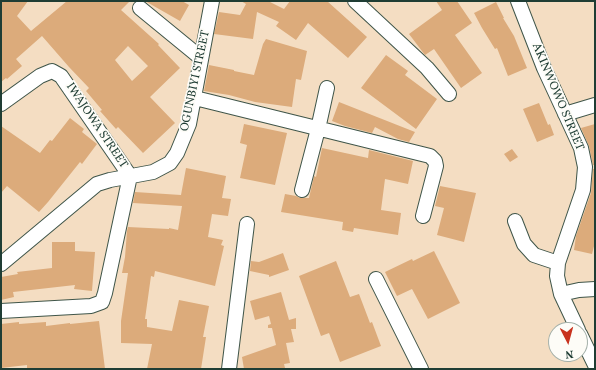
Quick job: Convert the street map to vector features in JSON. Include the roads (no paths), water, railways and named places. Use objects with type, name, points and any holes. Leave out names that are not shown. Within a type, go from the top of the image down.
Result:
[{"type":"street","name":"OGUNBIYI STREET","points":[[1,264],[97,184],[153,172],[170,163],[177,153],[189,124],[212,1]]},
{"type":"street","points":[[355,1],[427,68],[449,94]]},
{"type":"street","name":"AKINWOWO STREET","points":[[518,1],[544,68],[581,148],[585,167],[583,190],[558,263],[557,276],[560,294],[574,322]]},
{"type":"street","points":[[140,8],[201,58]]},
{"type":"street","name":"IWAJOWA STREET","points":[[1,104],[40,76],[52,72],[61,76],[130,176]]},
{"type":"street","points":[[302,190],[327,88]]},
{"type":"street","points":[[195,98],[430,156],[435,161],[436,166],[423,216]]},
{"type":"street","points":[[565,114],[595,105]]},
{"type":"street","points":[[1,311],[91,306],[102,302],[106,293],[130,176]]},
{"type":"street","points":[[515,221],[524,244],[534,255],[558,263]]},
{"type":"street","points":[[229,369],[247,224]]},
{"type":"street","points":[[376,279],[421,369]]},
{"type":"street","points":[[560,294],[578,290],[595,289]]},
{"type":"street","points":[[588,351],[595,365]]}]
